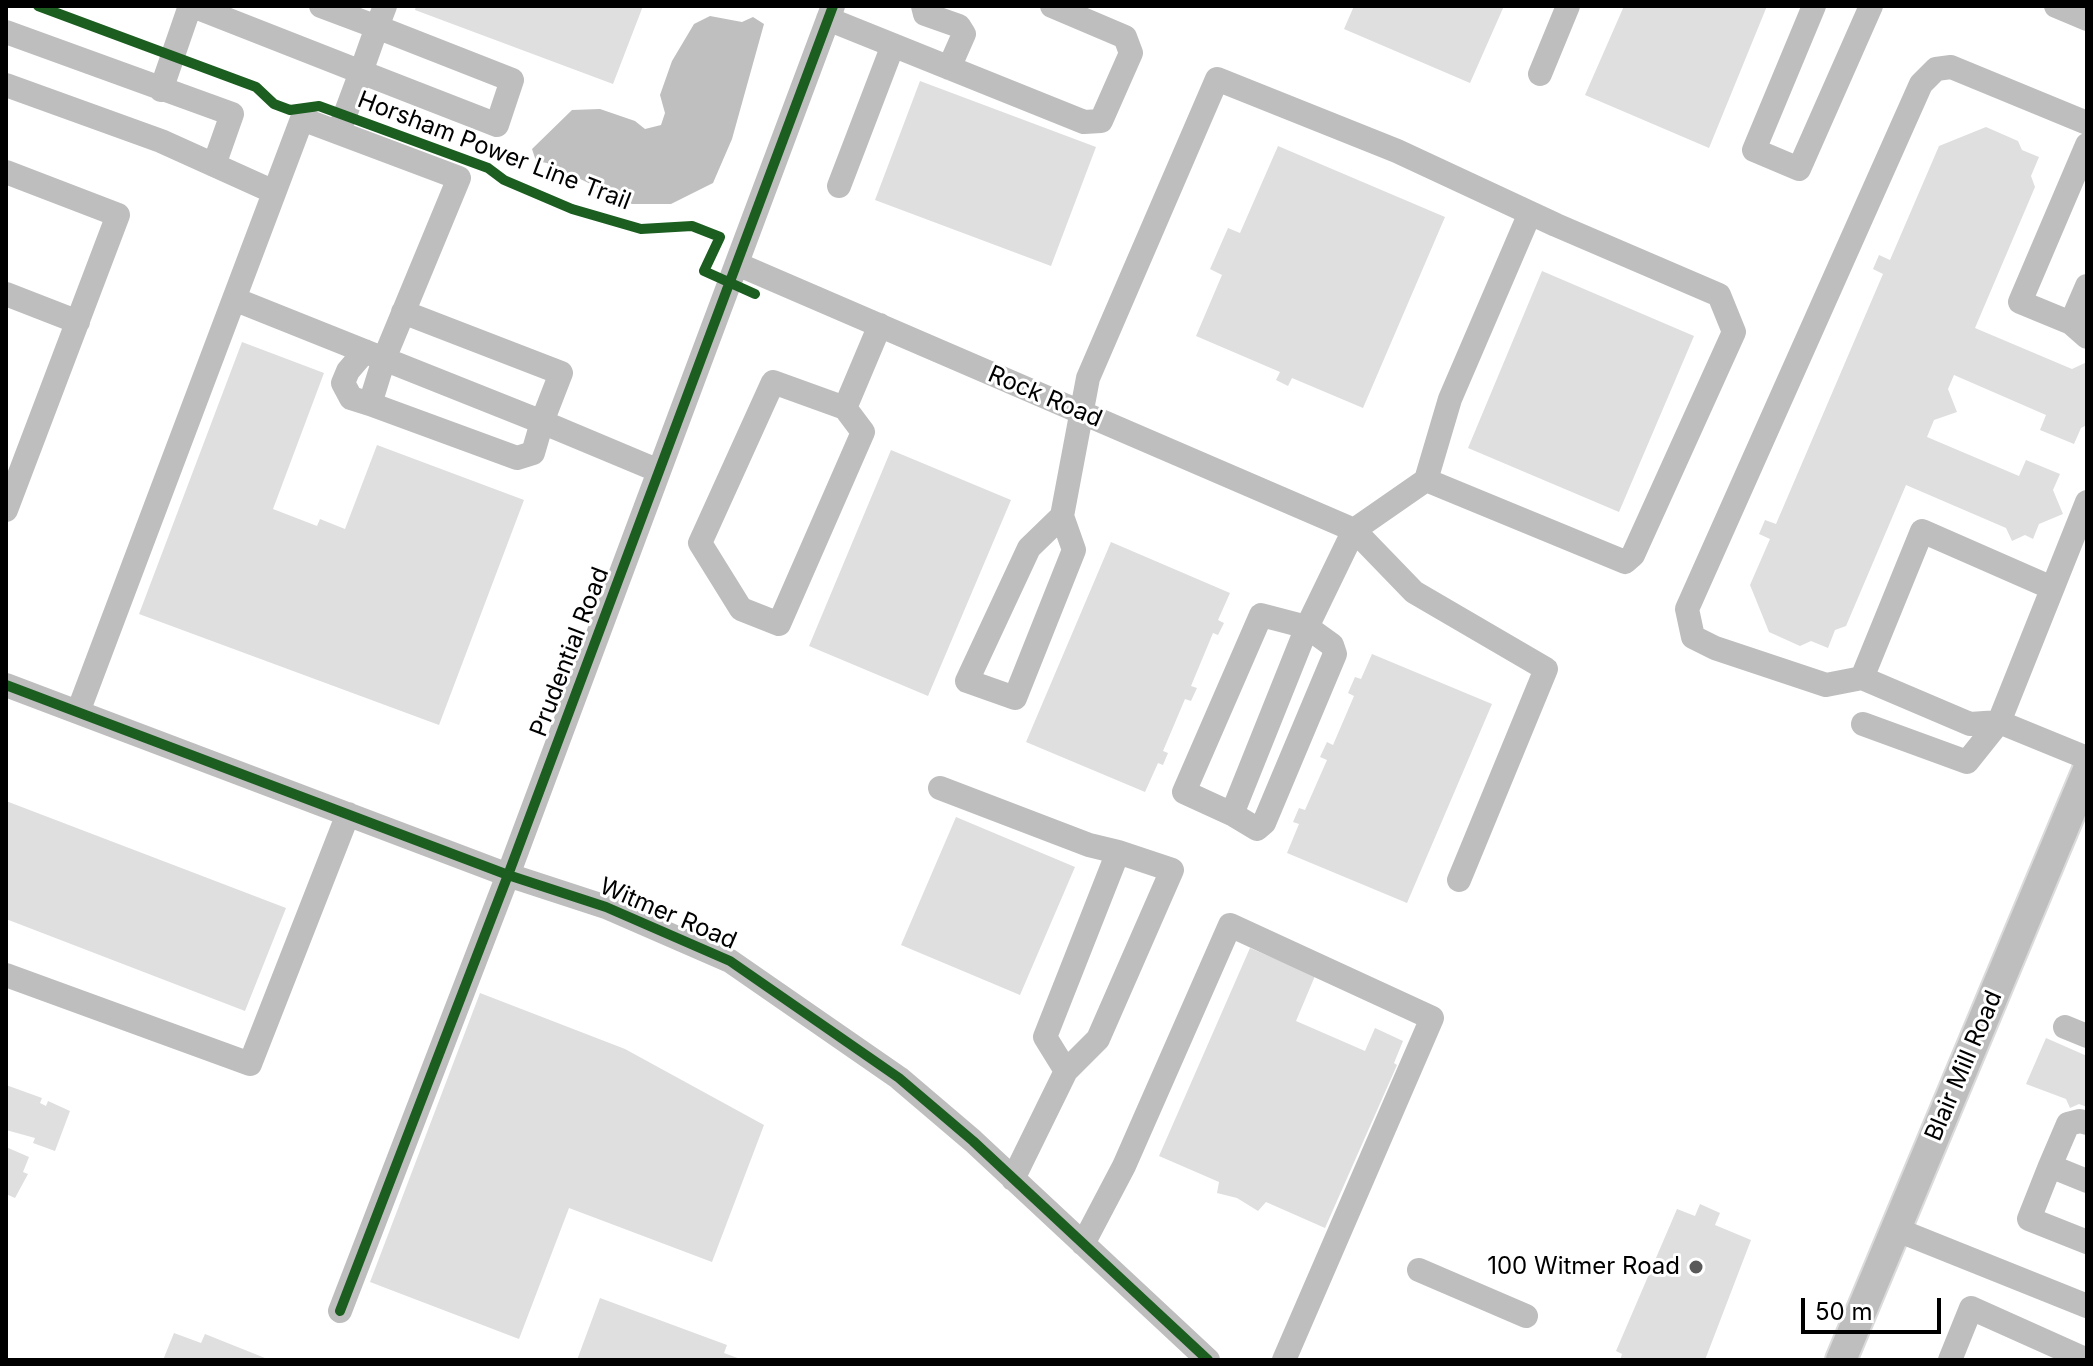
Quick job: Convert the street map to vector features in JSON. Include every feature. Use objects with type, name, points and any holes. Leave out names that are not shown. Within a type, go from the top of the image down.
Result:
[{"type":"main road","name":"Blair Mill Road","points":[[1841,1360],[2087,772]]},
{"type":"street","points":[[161,90],[192,6],[497,125],[512,80],[381,16],[321,6]]},
{"type":"street","points":[[923,6],[925,14],[959,26],[964,34],[949,68]]},
{"type":"street","points":[[830,12],[893,45],[949,68],[1084,122],[1101,121],[1131,53],[1125,37],[1052,6]]},
{"type":"street","points":[[1540,74],[1568,6]]},
{"type":"street","points":[[1814,6],[1754,150],[1799,169],[1871,6]]},
{"type":"street","points":[[2056,6],[2087,19]]},
{"type":"street","name":"Prudential Road","points":[[340,1311],[508,875],[830,12]]},
{"type":"street","points":[[339,131],[381,16]]},
{"type":"street","points":[[6,32],[232,114],[214,165]]},
{"type":"street","points":[[839,186],[893,45]]},
{"type":"street","points":[[2087,123],[1951,67],[1936,69],[1921,84],[1687,609],[1693,637],[1715,648],[1826,685],[1862,678],[1970,724],[1999,722],[2087,758]]},
{"type":"street","points":[[1062,516],[1029,548],[967,681],[1015,698],[1074,550],[1062,516],[1088,378],[1217,79],[1397,151],[1719,295],[1734,332],[1633,555],[1625,562],[1426,480]]},
{"type":"street","points":[[6,85],[161,141],[274,192]]},
{"type":"street","points":[[78,712],[302,119],[459,178],[403,312],[374,355],[370,404],[522,459],[533,453],[561,373],[403,312]]},
{"type":"street","points":[[2087,145],[2020,302],[2079,330],[2087,286]]},
{"type":"street","points":[[6,172],[118,215],[6,510]]},
{"type":"street","points":[[1232,814],[1307,627],[1354,530],[1426,480],[1450,399],[1530,213]]},
{"type":"street","name":"Rock Road","points":[[737,264],[1354,530]]},
{"type":"street","points":[[6,294],[78,322]]},
{"type":"street","points":[[234,299],[659,471]]},
{"type":"street","points":[[845,408],[880,325]]},
{"type":"street","points":[[773,382],[845,408],[863,432],[779,624],[741,609],[700,543],[773,382]]},
{"type":"street","points":[[1863,724],[1967,762],[1999,722],[2087,502]]},
{"type":"street","points":[[1354,530],[1414,592],[1546,669],[1459,880]]},
{"type":"street","points":[[1862,678],[1922,531],[2052,588]]},
{"type":"street","points":[[1261,615],[1307,627],[1332,645],[1335,654],[1264,823],[1257,829],[1184,792],[1261,615]]},
{"type":"street","name":"Witmer Road","points":[[6,685],[508,875],[606,907],[730,961],[899,1078],[1208,1360]]},
{"type":"street","points":[[940,788],[1089,845],[1172,870],[1098,1039],[1066,1071],[1013,1179]]},
{"type":"street","points":[[6,975],[250,1064],[348,814]]},
{"type":"street","points":[[1066,1071],[1045,1037],[1118,852]]},
{"type":"street","points":[[1083,1244],[1124,1166],[1230,925],[1432,1018],[1284,1360]]},
{"type":"street","points":[[2087,1123],[2068,1124],[2029,1219],[2087,1242]]},
{"type":"street","points":[[2050,1166],[2087,1181]]},
{"type":"street","points":[[1895,1229],[2087,1306]]},
{"type":"street","points":[[1419,1270],[1526,1316]]},
{"type":"street","points":[[1950,1360],[1971,1308],[2087,1360]]},
{"type":"shaded area","points":[[710,16],[742,22],[753,17],[764,24],[732,139],[713,183],[671,204],[632,204],[547,163],[536,161],[532,149],[572,110],[600,109],[635,121],[645,129],[661,125],[665,113],[660,95],[672,61],[694,24]]},
{"type":"building","points":[[416,6],[643,6],[613,84],[415,10]]},
{"type":"building","points":[[1354,6],[1504,6],[1470,83],[1344,29]]},
{"type":"building","points":[[1624,6],[1767,6],[1709,148],[1585,95]]},
{"type":"building","points":[[920,81],[1096,147],[1051,266],[875,200]]},
{"type":"building","points":[[1986,127],[2018,141],[2022,150],[2039,157],[2031,176],[2035,187],[1975,328],[2072,369],[2087,362],[2087,425],[2081,428],[2074,444],[2040,430],[2046,415],[1954,375],[1948,389],[1957,412],[1934,420],[1927,437],[2019,476],[2026,460],[2060,474],[2053,490],[2063,514],[2039,524],[2033,539],[2025,535],[2012,541],[2006,528],[1906,485],[1846,626],[1835,630],[1828,648],[1811,641],[1800,646],[1769,632],[1750,585],[1770,539],[1759,534],[1765,520],[1776,524],[1883,274],[1873,269],[1879,255],[1890,260],[1939,146]]},
{"type":"building","points":[[1278,146],[1445,217],[1363,408],[1292,378],[1288,386],[1276,380],[1280,372],[1196,336],[1222,275],[1210,269],[1228,228],[1240,233]]},
{"type":"building","points":[[1542,271],[1694,336],[1619,512],[1468,448]]},
{"type":"building","points":[[242,342],[324,373],[273,509],[317,526],[320,519],[345,529],[377,445],[524,500],[439,725],[139,614]]},
{"type":"building","points":[[891,450],[1011,500],[928,696],[809,646]]},
{"type":"building","points":[[1111,542],[1230,593],[1218,620],[1224,623],[1218,635],[1213,633],[1191,686],[1197,688],[1191,701],[1185,699],[1163,751],[1168,753],[1163,765],[1158,763],[1145,792],[1026,742]]},
{"type":"building","points":[[1372,654],[1492,704],[1407,903],[1287,853],[1299,824],[1293,822],[1299,808],[1305,810],[1327,760],[1320,757],[1327,742],[1333,745],[1354,696],[1348,693],[1355,677],[1361,679]]},
{"type":"building","points":[[6,801],[286,908],[245,1011],[6,919]]},
{"type":"building","points":[[956,817],[1075,867],[1020,995],[901,945]]},
{"type":"building","points":[[1250,948],[1315,976],[1296,1021],[1365,1051],[1375,1028],[1403,1041],[1394,1063],[1397,1065],[1325,1228],[1266,1202],[1258,1211],[1237,1198],[1217,1193],[1219,1182],[1159,1156]]},
{"type":"building","points":[[480,993],[625,1049],[764,1125],[712,1262],[569,1208],[519,1339],[370,1282]]},
{"type":"building","points":[[2046,1038],[2087,1056],[2087,1107],[2079,1104],[2070,1108],[2066,1099],[2026,1084]]},
{"type":"building","points":[[6,1085],[42,1098],[40,1103],[46,1106],[48,1101],[70,1111],[55,1151],[33,1143],[35,1138],[6,1130]]},
{"type":"building","points":[[6,1147],[29,1157],[23,1172],[28,1174],[15,1198],[6,1194]]},
{"type":"building","name":"100 Witmer Road","points":[[1700,1204],[1720,1213],[1715,1225],[1751,1240],[1705,1360],[1620,1360],[1622,1354],[1616,1351],[1677,1209],[1695,1216]]},
{"type":"building","points":[[600,1298],[727,1345],[724,1353],[743,1360],[577,1360]]},
{"type":"building","points":[[174,1333],[201,1343],[205,1334],[270,1360],[163,1360]]},
{"type":"cycle path","name":"Horsham Power Line Trail","points":[[38,6],[256,87],[274,104],[290,110],[319,106],[488,168],[504,180],[572,209],[641,229],[692,226],[720,237],[704,271],[755,294]]},
{"type":"cycle path","points":[[340,1311],[508,875],[833,6]]},
{"type":"cycle path","points":[[6,685],[508,875],[606,907],[730,961],[899,1078],[973,1141],[1208,1360]]},
{"type":"place","name":"100 Witmer Road","points":[[1696,1267]]}]
